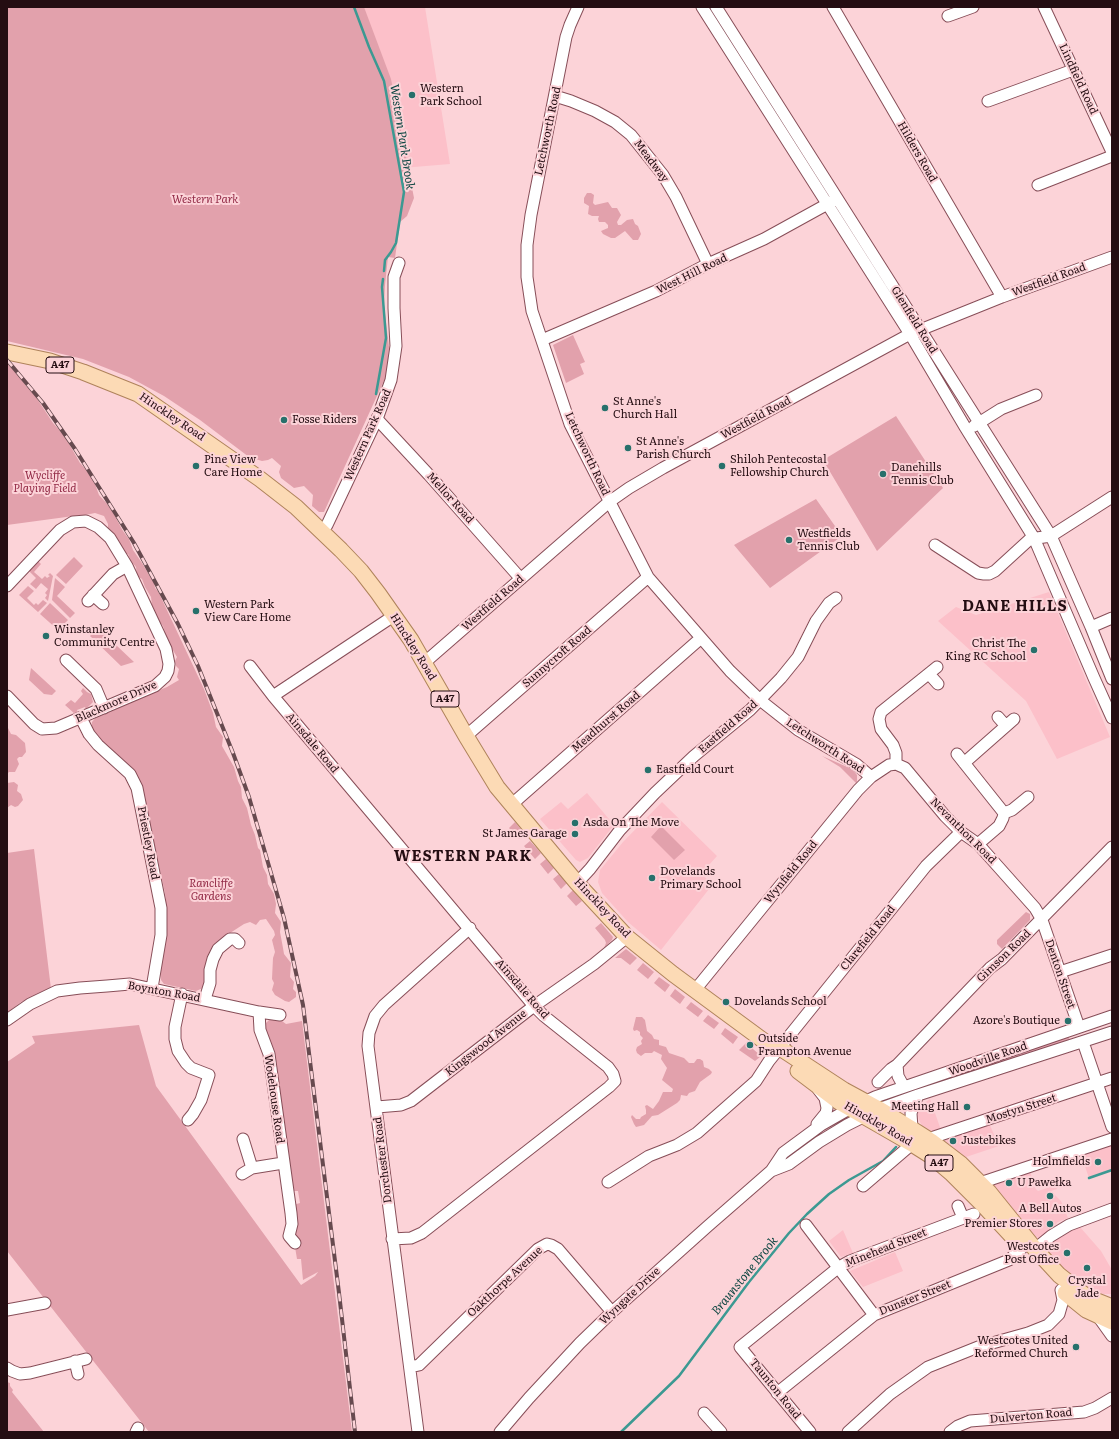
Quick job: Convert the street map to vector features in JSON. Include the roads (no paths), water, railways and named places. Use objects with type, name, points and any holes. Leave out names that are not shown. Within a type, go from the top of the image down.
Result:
[{"type":"main road","name":"Hinckley Road","points":[[12,352],[76,370],[138,394],[207,441],[296,507],[322,531],[360,571],[394,615],[497,787],[577,883],[627,937],[695,990],[775,1049],[816,1084],[850,1109],[880,1109],[912,1136],[931,1156],[1059,1275],[1090,1307]]},
{"type":"main road","name":"Hinckley Road","points":[[775,1049],[840,1088],[864,1109],[912,1136],[931,1141],[961,1164],[980,1183],[1061,1290],[1090,1307]]},
{"type":"main road","name":"A47","points":[[1090,1307],[1112,1307]]},
{"type":"main road","name":"A47","points":[[1090,1307],[1112,1322]]},
{"type":"street","name":"Letchworth Road","points":[[578,7],[566,37],[531,215],[527,277],[532,311],[570,424],[648,577],[730,671],[760,700],[798,730],[856,764],[871,777]]},
{"type":"street","name":"Glenfield Road","points":[[702,7],[749,70],[838,198],[915,332],[967,430],[1034,538],[1112,718]]},
{"type":"street","name":"Glenfield Road","points":[[716,7],[749,70],[828,204],[915,332],[980,422],[1050,536],[1069,576],[1110,675],[1094,678]]},
{"type":"street","name":"Hilders Road","points":[[833,7],[1002,297]]},
{"type":"street","points":[[948,16],[973,7]]},
{"type":"street","name":"Lindfield Road","points":[[1044,7],[1112,152]]},
{"type":"street","points":[[988,102],[1073,70]]},
{"type":"street","name":"Meadway","points":[[555,96],[595,111],[632,135],[648,155],[676,196],[708,264]]},
{"type":"street","points":[[1038,185],[1112,156]]},
{"type":"street","name":"West Hill Road","points":[[542,340],[656,292],[708,264],[764,240],[838,198]]},
{"type":"street","name":"Westfield Road","points":[[424,663],[609,502],[663,468],[915,332],[1002,297],[1112,257]]},
{"type":"street","name":"Western Park Road","points":[[322,531],[327,525],[377,419],[391,380],[395,364],[396,346],[394,277],[399,263]]},
{"type":"street","points":[[967,430],[1001,409],[1036,395]]},
{"type":"street","name":"Mellor Road","points":[[377,419],[521,579]]},
{"type":"street","points":[[935,545],[978,573],[989,574],[995,571],[1030,539],[1050,536],[1112,497]]},
{"type":"street","name":"Blackmore Drive","points":[[7,586],[60,530],[73,522],[86,521],[98,526],[110,538],[127,566],[166,649],[169,664],[165,677],[155,686],[56,728],[42,729],[34,724],[7,696]]},
{"type":"street","points":[[103,604],[91,598],[113,574],[127,566]]},
{"type":"street","points":[[1054,582],[1069,576]]},
{"type":"street","name":"Sunnycroft Road","points":[[466,736],[648,577]]},
{"type":"street","name":"Eastfield Road","points":[[577,883],[590,869],[620,830],[674,774],[760,700],[798,657],[816,621],[829,604],[836,598]]},
{"type":"street","points":[[273,696],[394,615]]},
{"type":"street","points":[[1091,627],[1112,618]]},
{"type":"street","name":"Meadhurst Road","points":[[511,805],[701,638]]},
{"type":"street","points":[[66,660],[96,690],[104,708]]},
{"type":"street","name":"Ainsdale Road","points":[[250,666],[273,696],[470,928],[534,1006],[544,1016],[608,1068],[615,1077],[613,1084],[422,1232],[412,1238],[392,1239]]},
{"type":"street","points":[[896,764],[896,753],[893,745],[881,729],[879,719],[881,712],[933,671],[938,684]]},
{"type":"street","points":[[998,717],[1010,722],[960,759],[1004,813]]},
{"type":"street","name":"Priestley Road","points":[[81,718],[89,734],[98,745],[130,774],[137,788],[161,908],[161,935],[152,988]]},
{"type":"street","name":"Wynfield Road","points":[[695,990],[858,790],[871,777],[889,765],[896,764]]},
{"type":"street","name":"Nevanthon Road","points":[[896,764],[905,768],[945,816],[961,832],[978,844],[1035,908],[1042,920]]},
{"type":"street","points":[[1004,813],[1012,810],[1023,797]]},
{"type":"street","points":[[978,844],[999,826],[1004,813]]},
{"type":"street","name":"Clarefield Road","points":[[607,1182],[649,1156],[677,1144],[697,1133],[756,1081],[775,1049],[926,866],[961,832]]},
{"type":"street","name":"Gimson Road","points":[[878,1082],[897,1065],[990,968],[1002,959],[1042,920],[1112,847]]},
{"type":"street","name":"Denton Street","points":[[1042,920],[1079,1027],[1083,1027],[1088,1032],[1088,1037],[1083,1042],[1112,1127]]},
{"type":"street","name":"Dorchester Road","points":[[418,1432],[368,1046],[369,1033],[376,1016],[384,1005],[470,928]]},
{"type":"street","points":[[205,999],[210,983],[210,970],[213,959],[225,942],[237,937]]},
{"type":"street","name":"Kingswood Avenue","points":[[377,1107],[408,1103],[534,1006],[594,964],[627,937]]},
{"type":"street","points":[[1060,972],[1112,955]]},
{"type":"street","name":"Boynton Road","points":[[7,1020],[30,1004],[57,991],[130,984],[182,994],[259,1012],[280,1015]]},
{"type":"street","points":[[182,994],[174,1039],[178,1051],[191,1068],[214,1076],[193,1118]]},
{"type":"street","name":"Wodehouse Road","points":[[259,1012],[260,1030],[269,1054],[291,1213],[292,1224],[289,1239]]},
{"type":"street","name":"Woodville Road","points":[[864,1109],[904,1087],[1112,1016]]},
{"type":"street","name":"Woodville Road","points":[[880,1109],[918,1095],[1112,1032]]},
{"type":"street","points":[[897,1065],[898,1076],[904,1087]]},
{"type":"street","name":"Mostyn Street","points":[[931,1141],[934,1137],[1112,1078]]},
{"type":"street","points":[[811,1133],[826,1113],[827,1108],[825,1098],[816,1084]]},
{"type":"street","points":[[863,1186],[912,1136],[911,1113],[918,1095]]},
{"type":"street","name":"Wyngate Drive","points":[[500,1432],[580,1343],[612,1312],[771,1171],[783,1153],[821,1125],[850,1109]]},
{"type":"street","name":"Wyngate Drive","points":[[771,1171],[789,1164],[864,1109]]},
{"type":"street","points":[[243,1139],[247,1171],[283,1163]]},
{"type":"street","points":[[980,1183],[1112,1139]]},
{"type":"street","name":"Minehead Street","points":[[740,1346],[839,1267],[850,1261],[968,1216],[958,1206]]},
{"type":"street","name":"Dunster Street","points":[[777,1393],[874,1315],[1009,1260],[1069,1225],[1112,1209]]},
{"type":"street","points":[[806,1225],[874,1315]]},
{"type":"street","name":"Oakthorpe Avenue","points":[[410,1366],[419,1365],[538,1249],[547,1244],[555,1246],[558,1249],[612,1312]]},
{"type":"street","points":[[848,1432],[890,1394],[928,1367],[978,1347],[1028,1333],[1048,1325],[1059,1314],[1063,1300],[1061,1290]]},
{"type":"street","points":[[1090,1307],[1100,1298],[1112,1297]]},
{"type":"street","points":[[7,1310],[45,1304]]},
{"type":"street","name":"Hinckley Road","points":[[1090,1307],[1112,1336]]},
{"type":"street","name":"Taunton Road","points":[[740,1346],[810,1432]]},
{"type":"street","points":[[7,1368],[20,1374],[30,1374],[86,1359]]},
{"type":"street","points":[[75,1361],[78,1374]]},
{"type":"street","name":"Dulverton Road","points":[[950,1432],[958,1426],[970,1421],[1084,1412],[1095,1408],[1112,1398]]},
{"type":"street","points":[[704,1413],[721,1432]]},
{"type":"waterway","name":"Western Park Brook","points":[[354,7],[384,81],[404,192],[396,243],[385,260],[384,271]]},
{"type":"waterway","name":"Western Park Brook","points":[[376,394],[386,338],[382,287],[383,279]]},
{"type":"waterway","name":"Braunstone Brook","points":[[621,1432],[679,1376],[749,1282],[789,1233],[807,1214],[829,1194],[849,1180],[883,1161],[896,1147]]},
{"type":"waterway","name":"Braunstone Brook","points":[[1089,1178],[1112,1170]]},
{"type":"railway","points":[[7,360],[43,403],[75,449],[134,543],[178,624],[198,666],[249,797],[284,918],[303,1005],[355,1432]]},
{"type":"place","name":"Western Park School","points":[[412,95]]},
{"type":"place","name":"St Anne's Church Hall","points":[[605,408]]},
{"type":"place","name":"Fosse Riders","points":[[284,420]]},
{"type":"place","name":"St Anne's Parish Church","points":[[628,448]]},
{"type":"place","name":"Pine View Care Home","points":[[196,466]]},
{"type":"place","name":"Shiloh Pentecostal Fellowship Church","points":[[722,466]]},
{"type":"place","name":"Danehills Tennis Club","points":[[883,474]]},
{"type":"place","name":"Westfields Tennis Club","points":[[789,540]]},
{"type":"place","name":"Western Park View Care Home","points":[[196,611]]},
{"type":"place","name":"Winstanley Community Centre","points":[[46,636]]},
{"type":"place","name":"Christ The King RC School","points":[[1034,650]]},
{"type":"place","name":"Eastfield Court","points":[[648,770]]},
{"type":"place","name":"Asda On The Move","points":[[575,823]]},
{"type":"place","name":"St James Garage","points":[[575,834]]},
{"type":"place","name":"Dovelands Primary School","points":[[652,878]]},
{"type":"place","name":"Dovelands School","points":[[726,1002]]},
{"type":"place","name":"Azore's Boutique","points":[[1068,1021]]},
{"type":"place","name":"Outside Frampton Avenue","points":[[750,1045]]},
{"type":"place","name":"Meeting Hall","points":[[967,1107]]},
{"type":"place","name":"Justebikes","points":[[953,1141]]},
{"type":"place","name":"Holmfields","points":[[1098,1162]]},
{"type":"place","name":"U Pawełka","points":[[1009,1183]]},
{"type":"place","name":"A Bell Autos","points":[[1050,1196]]},
{"type":"place","name":"Premier Stores","points":[[1050,1224]]},
{"type":"place","name":"Westcotes Post Office","points":[[1067,1253]]},
{"type":"place","name":"Crystal Jade","points":[[1087,1268]]},
{"type":"place","name":"Westcotes United Reformed Church","points":[[1076,1347]]},
{"type":"district","name":"DANE HILLS","points":[[1015,607]]},
{"type":"district","name":"WESTERN PARK","points":[[463,857]]},
{"type":"park label","name":"Western Park","points":[[205,200]]},
{"type":"park label","name":"Wycliffe Playing Field","points":[[45,482]]},
{"type":"park label","name":"Rancliffe Gardens","points":[[211,890]]}]
